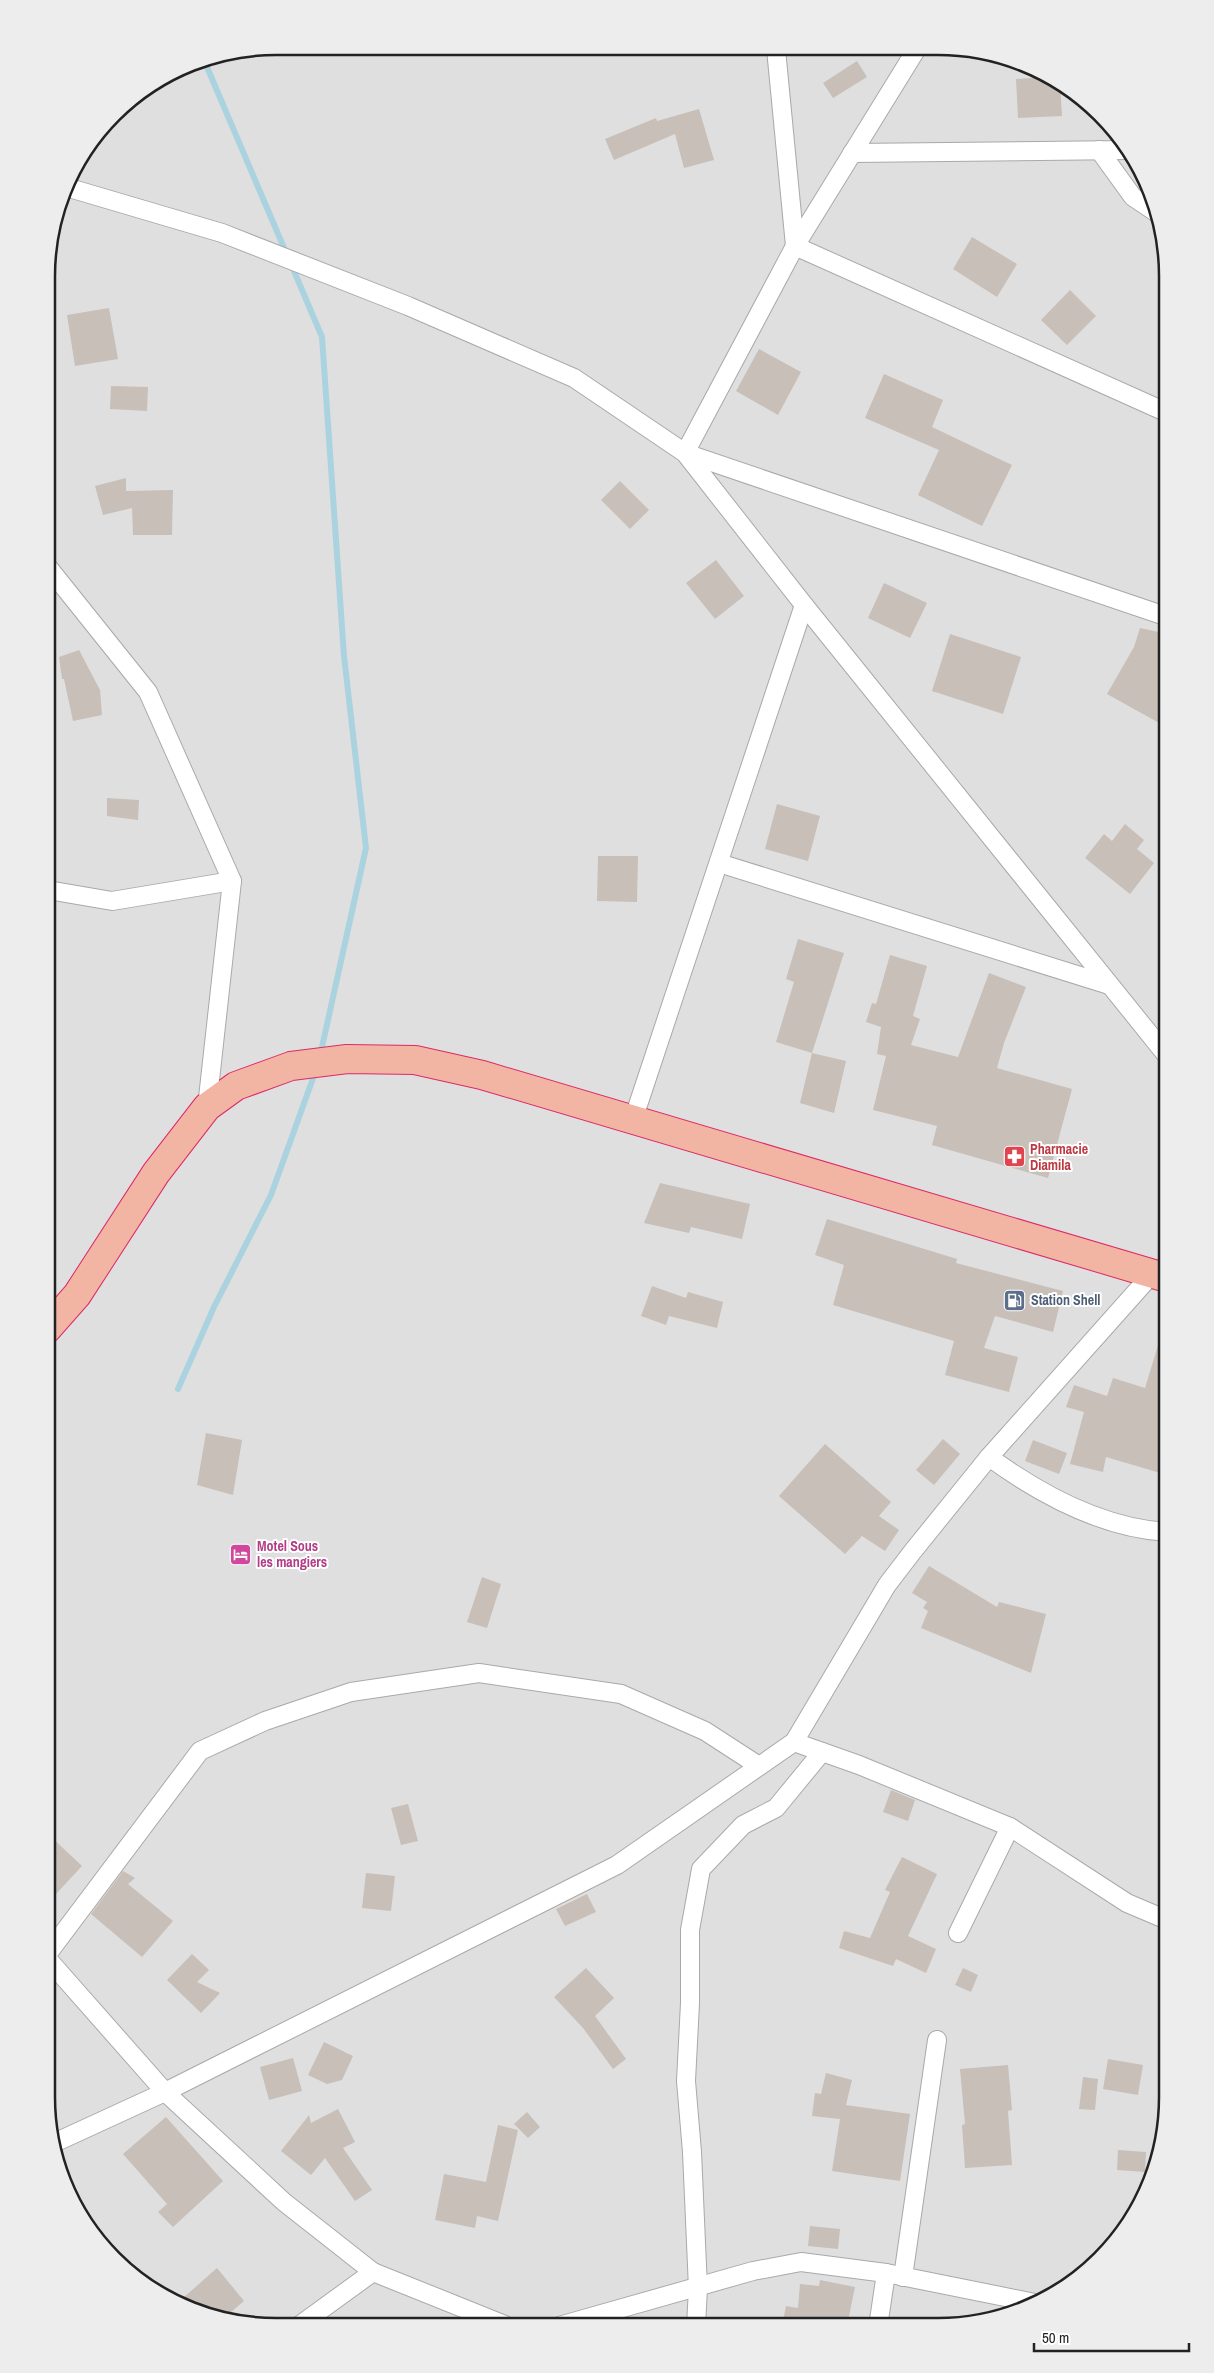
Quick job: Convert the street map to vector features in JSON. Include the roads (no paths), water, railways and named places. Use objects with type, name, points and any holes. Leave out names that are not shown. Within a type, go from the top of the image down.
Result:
[{"type":"highway","points":[[55,1319],[77,1295],[156,1173],[207,1107],[236,1086],[291,1066],[347,1059],[415,1060],[482,1075],[1159,1276]]},
{"type":"street","points":[[777,55],[795,246]]},
{"type":"street","points":[[685,453],[795,246],[913,55]]},
{"type":"street","points":[[1099,150],[1133,197],[1147,207]]},
{"type":"street","points":[[852,154],[1120,150]]},
{"type":"street","points":[[73,189],[222,233],[366,289],[574,378],[685,453],[1159,614]]},
{"type":"street","points":[[795,246],[1159,409]]},
{"type":"street","points":[[685,453],[804,605],[1109,985],[1159,1039]]},
{"type":"street","points":[[55,576],[148,692],[232,881],[207,1107]]},
{"type":"street","points":[[632,1120],[804,605]]},
{"type":"street","points":[[718,864],[1109,985]]},
{"type":"street","points":[[55,891],[112,901],[232,881]]},
{"type":"street","points":[[59,2141],[165,2092],[617,1865],[794,1742],[887,1585],[989,1458],[1159,1277]]},
{"type":"street","points":[[989,1458],[1028,1486],[1072,1508],[1145,1531],[1159,1532]]},
{"type":"street","points":[[55,1944],[200,1752],[265,1722],[351,1692],[479,1673],[621,1694],[704,1731],[759,1766]]},
{"type":"street","points":[[794,1742],[1010,1827],[1127,1903],[1159,1917]]},
{"type":"street","points":[[696,2318],[698,2288],[692,2152],[686,2081],[690,2003],[690,1930],[701,1869],[743,1825],[776,1808],[822,1752]]},
{"type":"street","points":[[958,1933],[1010,1827]]},
{"type":"street","points":[[55,1966],[165,2092],[284,2202],[373,2272],[485,2318]]},
{"type":"street","points":[[881,2318],[894,2275],[937,2040]]},
{"type":"street","points":[[588,2318],[753,2271],[801,2262],[894,2275],[1024,2301]]},
{"type":"street","points":[[310,2318],[373,2272]]},
{"type":"waterway","points":[[207,66],[287,255]]},
{"type":"waterway","points":[[291,264],[322,337],[344,656],[366,848],[320,1056]]},
{"type":"waterway","points":[[178,1389],[214,1307],[271,1195],[316,1070]]},
{"type":"place","name":"Pharmacie Diamila","points":[[1014,1157]]},
{"type":"place","name":"Station Shell","points":[[1015,1300]]},
{"type":"place","name":"Motel Sous les mangiers","points":[[241,1554]]}]
